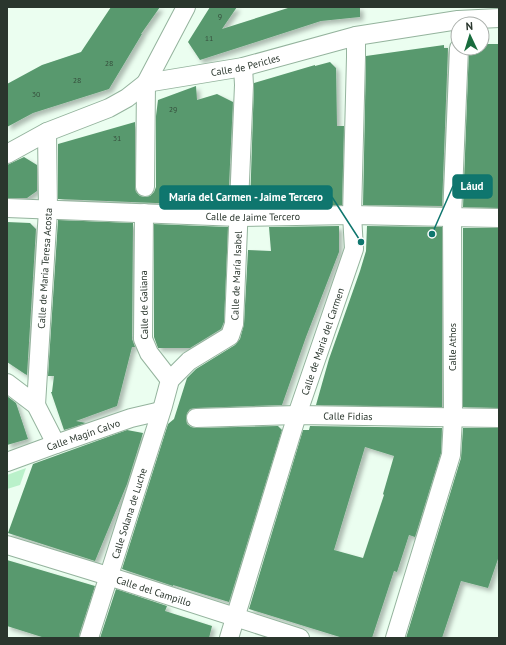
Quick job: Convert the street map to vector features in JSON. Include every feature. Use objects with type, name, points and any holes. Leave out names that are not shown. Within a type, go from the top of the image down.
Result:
[{"type":"street","points":[[145,187],[146,83],[186,7]]},
{"type":"street","name":"Calle de Pericles","points":[[7,154],[47,132],[109,108],[127,98],[146,83],[243,67],[356,36],[450,23]]},
{"type":"street","name":"Calle de María del Carmen","points":[[230,638],[297,415],[354,249],[352,215],[356,36]]},
{"type":"street","name":"Calle Athos","points":[[395,638],[451,455],[453,417],[452,217],[458,56]]},
{"type":"street","name":"Calle de María Isabel","points":[[170,380],[189,361],[230,336],[234,324],[244,85],[243,67]]},
{"type":"street","name":"Calle de María Teresa Acosta","points":[[36,405],[48,210],[47,132]]},
{"type":"street","name":"Calle de Jaime Tercero","points":[[7,208],[239,217],[352,215],[499,218]]},
{"type":"street","name":"Calle de Galiana","points":[[144,213],[143,339],[148,353],[170,380]]},
{"type":"street","points":[[161,411],[170,380]]},
{"type":"street","points":[[7,383],[36,405],[56,444]]},
{"type":"street","name":"Calle Magín Calvo","points":[[7,462],[131,418],[161,411]]},
{"type":"street","name":"Calle Solana de Luche","points":[[89,638],[161,411]]},
{"type":"street","name":"Calle Fidias","points":[[196,418],[297,415],[499,418]]},
{"type":"street","name":"Calle del Campillo","points":[[7,545],[300,638]]},
{"type":"green space","points":[[26,468],[20,485],[7,489],[7,475]]},
{"type":"building","points":[[111,7],[160,7],[141,34],[109,89],[33,113],[7,127],[7,84],[42,65],[81,52]]},
{"type":"building","points":[[210,7],[237,7],[222,29],[291,7],[360,7],[360,17],[321,21],[200,60],[188,42]]},
{"type":"building","points":[[490,44],[499,44],[499,208],[463,207],[469,56],[490,56]]},
{"type":"building","points":[[444,45],[444,48],[448,48],[442,206],[363,205],[366,56]]},
{"type":"building","points":[[330,62],[336,68],[337,126],[344,126],[342,205],[250,205],[254,83]]},
{"type":"building","points":[[196,86],[197,100],[217,94],[233,102],[228,206],[58,199],[58,144],[135,122],[136,192],[140,196],[150,196],[156,187],[156,116],[158,100]]},
{"type":"building","points":[[24,157],[37,165],[37,191],[27,198],[7,198],[7,165]]},
{"type":"building","points":[[58,220],[133,223],[132,339],[135,347],[132,347],[117,406],[76,421],[86,423],[64,430],[51,392],[54,376],[48,376]]},
{"type":"building","points":[[7,222],[30,223],[36,229],[27,375],[7,362]]},
{"type":"building","points":[[154,224],[228,227],[224,322],[221,329],[190,348],[158,348],[154,337]]},
{"type":"building","points":[[339,226],[339,252],[306,337],[282,405],[196,408],[190,409],[187,413],[187,424],[196,428],[278,426],[282,430],[229,602],[173,586],[122,569],[168,424],[174,419],[187,378],[196,369],[235,345],[240,339],[244,324],[248,250],[271,251],[269,227]]},
{"type":"building","points":[[367,226],[442,227],[442,407],[316,405],[329,359],[366,251]]},
{"type":"building","points":[[463,228],[499,228],[499,408],[463,407]]},
{"type":"building","points":[[7,396],[16,403],[28,439],[7,445]]},
{"type":"building","points":[[310,426],[442,428],[441,453],[415,537],[409,535],[397,572],[394,571],[372,638],[343,638],[249,609],[303,430],[309,430]],"holes":[[[365,447],[394,456],[383,494],[384,495],[363,558],[334,550]]]},
{"type":"building","points":[[463,428],[499,428],[499,556],[488,588],[461,581],[442,638],[406,638],[461,458]]},
{"type":"building","points":[[127,430],[143,433],[127,484],[95,561],[8,533],[33,464]]},
{"type":"building","points":[[7,560],[95,586],[79,638],[45,638],[7,626]]},
{"type":"building","points":[[116,589],[167,606],[165,611],[212,626],[209,638],[100,638]]},
{"type":"place","name":"Láud","points":[[432,234]]},
{"type":"place","name":"María del Carmen - Jaime Tercero","points":[[361,242]]}]
